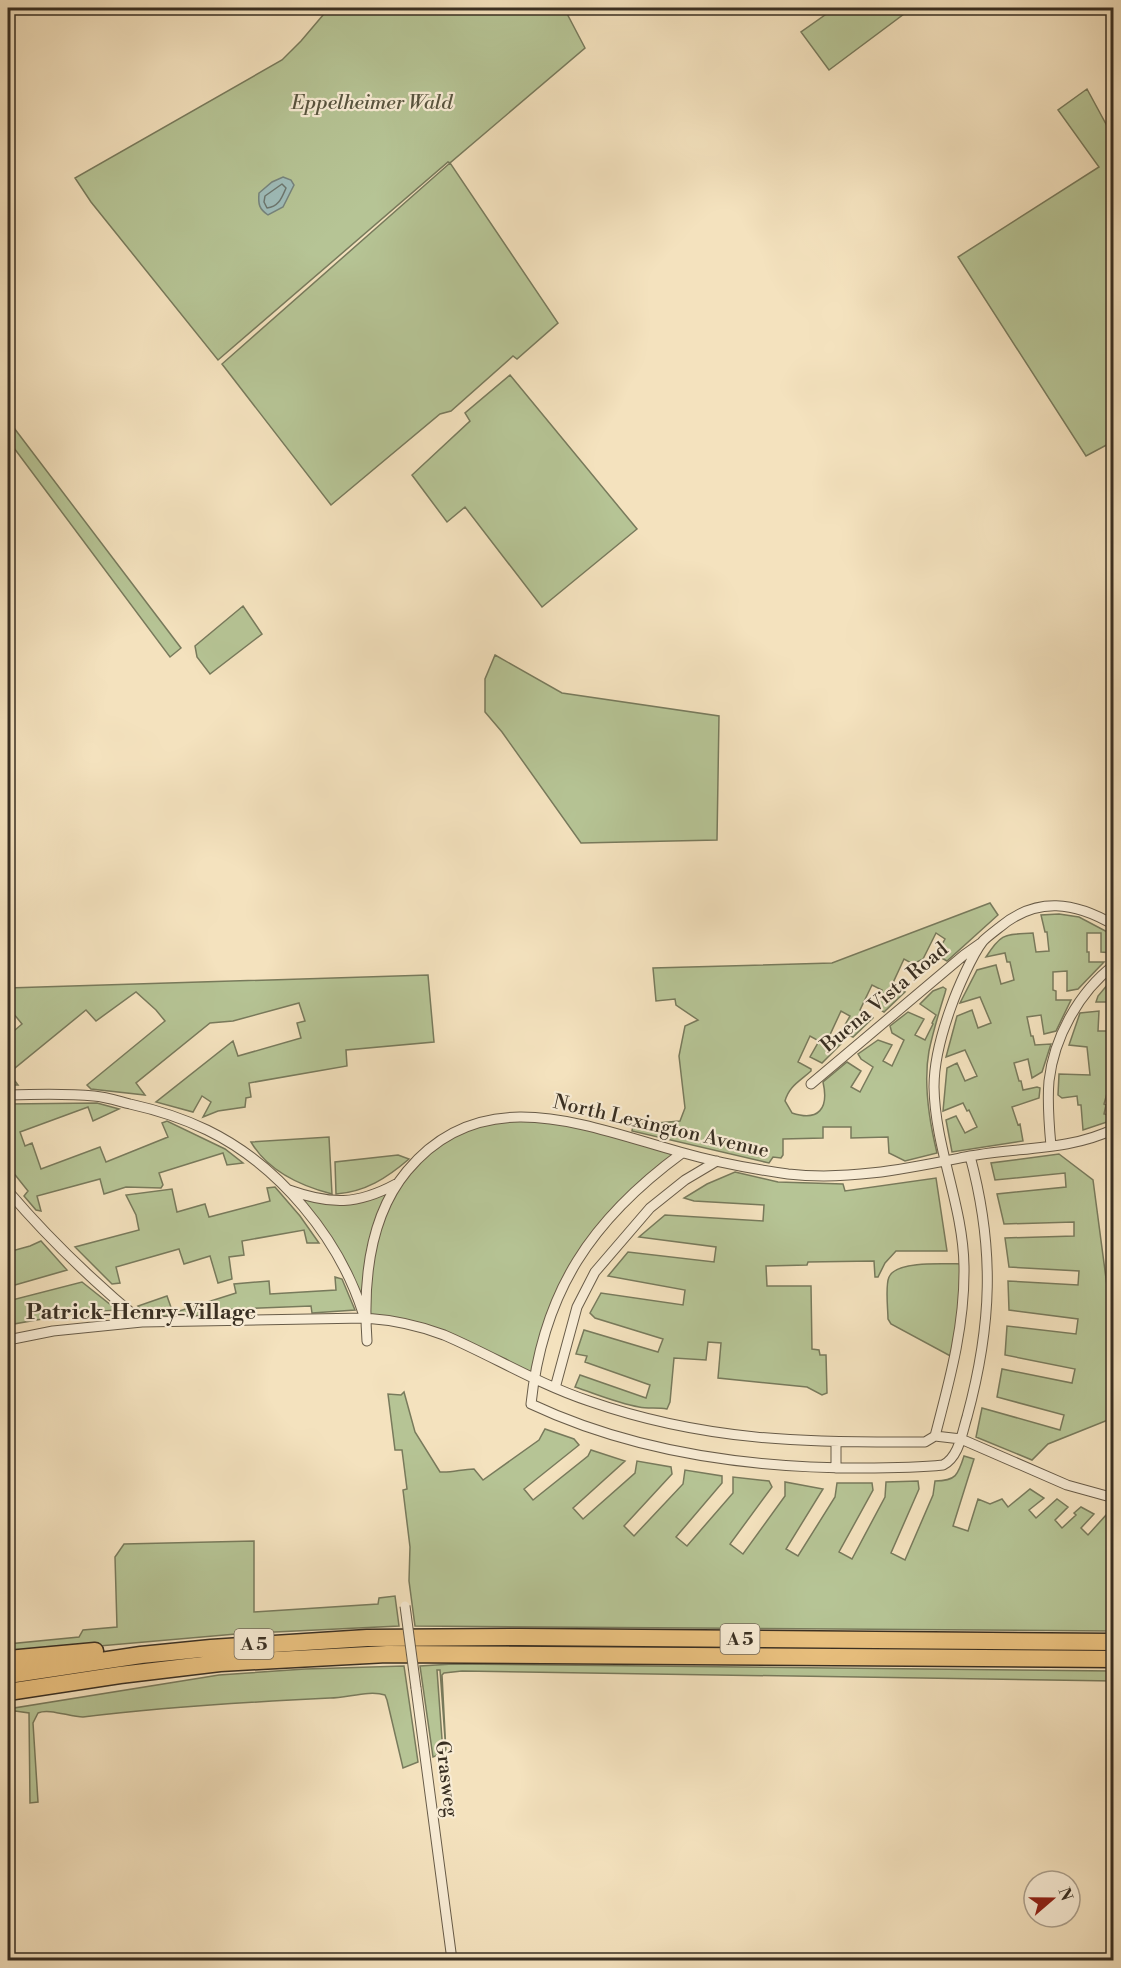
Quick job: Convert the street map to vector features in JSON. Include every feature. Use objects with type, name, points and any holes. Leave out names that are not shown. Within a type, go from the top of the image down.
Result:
[{"type":"highway","name":"A 5","points":[[8,1675],[141,1655],[296,1641],[441,1637],[1113,1642]]},
{"type":"highway","name":"A 5","points":[[8,1659],[113,1650],[141,1655]]},
{"type":"highway","name":"A 5","points":[[8,1692],[120,1674],[276,1659],[387,1654],[1113,1659]]},
{"type":"highway","name":"A 5","points":[[8,1702],[82,1687],[120,1674]]},
{"type":"street","name":"Buena Vista Road","points":[[811,1084],[964,955],[1021,913],[1044,906],[1073,907],[1085,910],[1113,926]]},
{"type":"street","points":[[935,1436],[956,1359],[961,1331],[964,1264],[960,1221],[946,1162],[934,1086],[942,1031],[957,990],[983,942]]},
{"type":"street","points":[[1051,1146],[1048,1112],[1049,1080],[1059,1041],[1071,1016],[1086,994],[1113,965]]},
{"type":"street","points":[[8,1095],[96,1096],[179,1118],[228,1143],[265,1170],[286,1189],[314,1222],[339,1258],[358,1295],[365,1318],[367,1341]]},
{"type":"street","name":"North Lexington Avenue","points":[[365,1318],[367,1280],[374,1239],[384,1208],[398,1183],[414,1163],[441,1141],[455,1132],[485,1120],[526,1118],[562,1120],[717,1161],[789,1174],[823,1176],[861,1175],[970,1156],[1076,1143],[1113,1129]]},
{"type":"street","points":[[682,1153],[642,1184],[619,1207],[576,1260],[555,1299],[533,1379],[531,1404],[589,1427],[654,1446],[707,1457],[753,1463],[836,1468],[944,1465],[953,1457],[961,1439],[976,1384],[988,1298],[985,1231],[979,1189],[970,1156]]},
{"type":"street","points":[[555,1388],[577,1307],[595,1272],[650,1208],[685,1180],[717,1161]]},
{"type":"street","name":"North Lexington Avenue","points":[[286,1189],[310,1198],[333,1202],[348,1201],[375,1194],[398,1183]]},
{"type":"street","points":[[8,1191],[55,1242],[113,1298],[142,1322]]},
{"type":"street","points":[[8,1340],[53,1331],[142,1322],[365,1318],[388,1320],[425,1328],[462,1342],[533,1379],[589,1402],[654,1421],[717,1434],[750,1438],[836,1443],[925,1442],[935,1436],[961,1439],[1067,1485],[1113,1498]]},
{"type":"street","points":[[836,1443],[836,1468]]},
{"type":"street","name":"Grasweg","points":[[405,1604],[452,1960]]},
{"type":"green space","name":"Eppelheimer Wald","points":[[329,8],[564,8],[585,48],[450,163],[448,162],[218,360],[91,202],[75,178],[282,60]]},
{"type":"green space","points":[[835,8],[912,8],[829,70],[801,32]]},
{"type":"green space","points":[[1087,89],[1113,137],[1114,441],[1086,456],[958,257],[1099,167],[1058,110]]},
{"type":"green space","points":[[450,163],[558,323],[517,359],[513,356],[451,411],[440,414],[331,505],[222,364]]},
{"type":"green space","points":[[510,375],[637,529],[542,607],[465,507],[447,522],[412,475],[470,421],[465,413]]},
{"type":"green space","points":[[8,420],[181,648],[170,657],[8,440]]},
{"type":"green space","points":[[243,606],[262,634],[210,674],[197,657],[195,646]]},
{"type":"green space","points":[[495,655],[562,693],[719,716],[717,840],[581,843],[502,732],[485,712],[485,679]]},
{"type":"green space","points":[[990,903],[998,915],[947,961],[936,955],[945,939],[936,933],[923,959],[913,964],[904,959],[892,985],[905,992],[884,1012],[873,1006],[882,990],[872,985],[860,1010],[873,1018],[853,1037],[841,1032],[850,1016],[841,1011],[829,1037],[841,1044],[822,1063],[810,1057],[819,1041],[810,1036],[798,1062],[811,1071],[792,1088],[785,1101],[792,1113],[809,1116],[820,1111],[824,1099],[823,1082],[847,1062],[861,1071],[851,1087],[860,1092],[873,1067],[861,1059],[858,1054],[878,1040],[892,1045],[883,1061],[892,1066],[904,1040],[892,1033],[890,1026],[908,1012],[924,1019],[915,1035],[925,1040],[936,1015],[920,1004],[933,991],[943,987],[946,989],[927,1064],[929,1115],[937,1153],[905,1161],[889,1153],[888,1137],[851,1138],[851,1127],[823,1127],[823,1138],[783,1139],[783,1155],[781,1158],[773,1157],[769,1163],[632,1131],[633,1125],[680,1121],[685,1108],[679,1056],[685,1026],[698,1020],[676,1005],[675,999],[656,1001],[653,968],[832,963]]},
{"type":"green space","points":[[1059,914],[1079,917],[1113,935],[1113,953],[1101,952],[1101,933],[1087,933],[1089,962],[1104,962],[1078,989],[1067,991],[1067,971],[1053,972],[1053,990],[1056,991],[1056,1000],[1071,1000],[1056,1031],[1044,1034],[1041,1015],[1027,1017],[1035,1045],[1051,1044],[1042,1072],[1032,1078],[1028,1059],[1014,1063],[1023,1090],[1040,1088],[1039,1098],[1012,1107],[1018,1125],[1020,1124],[1023,1141],[952,1152],[946,1120],[956,1116],[965,1133],[977,1127],[963,1103],[943,1111],[947,1068],[957,1063],[965,1081],[977,1076],[965,1050],[946,1057],[957,1016],[972,1010],[978,1028],[991,1023],[980,997],[960,1003],[977,970],[996,965],[1001,984],[1014,980],[1010,962],[1007,962],[1005,953],[986,957],[996,943],[1005,936],[1033,933],[1036,952],[1049,951],[1047,932],[1045,932],[1041,915]]},
{"type":"green space","points":[[428,975],[434,1042],[346,1050],[347,1066],[249,1083],[251,1097],[246,1098],[245,1107],[218,1111],[203,1117],[211,1102],[202,1096],[193,1112],[156,1102],[233,1041],[238,1056],[301,1038],[297,1023],[305,1021],[299,1003],[233,1021],[210,1023],[136,1083],[145,1095],[91,1089],[87,1085],[165,1021],[136,992],[96,1021],[86,1010],[9,1073],[18,1085],[8,1085],[8,1036],[22,1024],[8,1010],[8,988]]},
{"type":"green space","points":[[1113,978],[1113,1012],[1111,1012],[1111,1002],[1096,1002],[1098,996]]},
{"type":"green space","points":[[1099,1011],[1098,1031],[1112,1031],[1113,1012],[1113,1087],[1109,1086],[1104,1114],[1113,1116],[1113,1120],[1083,1130],[1081,1105],[1078,1105],[1077,1096],[1062,1098],[1058,1095],[1059,1074],[1090,1075],[1087,1047],[1069,1045],[1080,1013]]},
{"type":"green space","points":[[97,1103],[119,1109],[93,1121],[88,1107],[20,1132],[25,1146],[32,1143],[41,1169],[100,1147],[106,1162],[168,1137],[162,1123],[167,1121],[225,1149],[243,1163],[227,1165],[223,1153],[159,1173],[163,1185],[161,1188],[126,1187],[104,1194],[100,1179],[37,1196],[41,1211],[36,1210],[24,1196],[28,1191],[8,1166],[8,1104]]},
{"type":"green space","points":[[542,1118],[682,1153],[642,1184],[566,1278],[533,1379],[444,1335],[365,1318],[339,1258],[286,1189],[333,1202],[387,1188],[414,1163],[470,1125]]},
{"type":"green space","points":[[329,1137],[332,1194],[309,1187],[286,1176],[266,1161],[251,1142]]},
{"type":"green space","points":[[1059,1154],[1093,1180],[1111,1316],[1113,1418],[1048,1444],[1032,1460],[976,1437],[982,1408],[1060,1430],[1064,1415],[997,1397],[1002,1369],[1072,1383],[1075,1369],[1005,1355],[1007,1326],[1076,1334],[1078,1319],[1009,1310],[1008,1281],[1078,1285],[1079,1271],[1009,1267],[1005,1238],[1074,1236],[1074,1222],[1004,1224],[997,1194],[1066,1187],[1065,1173],[995,1180],[991,1163]]},
{"type":"green space","points":[[398,1155],[409,1159],[384,1178],[357,1190],[336,1194],[335,1162]]},
{"type":"green space","points":[[735,1172],[778,1182],[843,1184],[845,1191],[936,1178],[947,1251],[896,1251],[885,1263],[878,1277],[875,1277],[874,1261],[808,1262],[807,1265],[766,1266],[767,1286],[811,1286],[812,1349],[819,1350],[820,1355],[826,1355],[827,1393],[822,1395],[807,1387],[718,1378],[721,1343],[708,1342],[706,1360],[674,1358],[670,1402],[667,1409],[642,1408],[575,1387],[580,1375],[646,1398],[650,1385],[585,1362],[587,1356],[576,1354],[584,1330],[658,1352],[663,1339],[595,1318],[590,1313],[601,1293],[683,1305],[685,1290],[608,1276],[628,1252],[714,1262],[716,1247],[639,1237],[665,1215],[763,1221],[764,1205],[694,1201],[684,1198],[707,1184]]},
{"type":"green space","points":[[275,1187],[319,1243],[307,1243],[304,1230],[242,1241],[244,1255],[229,1257],[232,1279],[218,1283],[210,1256],[184,1264],[179,1249],[116,1267],[120,1283],[112,1284],[75,1247],[139,1230],[136,1215],[126,1195],[172,1189],[177,1212],[205,1204],[209,1217],[270,1201],[267,1188]]},
{"type":"green space","points":[[41,1241],[67,1270],[8,1287],[8,1252]]},
{"type":"green space","points":[[923,1264],[964,1264],[956,1359],[891,1324],[888,1319],[887,1286],[889,1277],[901,1268]]},
{"type":"green space","points":[[335,1277],[342,1279],[355,1310],[312,1313],[311,1306],[214,1310],[213,1316],[149,1316],[138,1306],[167,1296],[173,1313],[236,1293],[234,1284],[269,1281],[270,1294],[336,1290]]},
{"type":"green space","points":[[82,1282],[117,1310],[76,1313],[8,1325],[8,1301]]},
{"type":"green space","points":[[404,1392],[415,1432],[440,1472],[474,1469],[483,1480],[539,1440],[545,1429],[574,1439],[579,1445],[524,1489],[533,1500],[588,1456],[591,1450],[625,1461],[573,1508],[583,1519],[635,1473],[637,1461],[671,1467],[672,1474],[624,1526],[634,1536],[683,1484],[685,1470],[722,1476],[722,1483],[676,1537],[687,1546],[733,1493],[733,1477],[769,1481],[772,1487],[730,1544],[743,1554],[785,1496],[785,1482],[823,1489],[786,1549],[798,1556],[835,1497],[837,1483],[872,1483],[873,1490],[839,1552],[852,1559],[885,1497],[886,1482],[918,1481],[919,1489],[891,1553],[905,1560],[933,1495],[935,1481],[948,1480],[955,1476],[964,1456],[974,1459],[953,1526],[968,1531],[978,1499],[990,1504],[1002,1499],[1008,1507],[1030,1489],[1044,1498],[1029,1510],[1036,1518],[1057,1499],[1068,1507],[1055,1520],[1062,1528],[1081,1507],[1094,1514],[1081,1528],[1088,1535],[1107,1514],[1113,1517],[1113,1527],[1107,1535],[1113,1540],[1113,1631],[415,1626],[409,1581],[410,1547],[403,1490],[407,1489],[402,1450],[395,1450],[388,1394],[401,1395]]},
{"type":"green space","points":[[254,1541],[254,1612],[378,1604],[379,1598],[395,1596],[399,1626],[236,1634],[8,1654],[8,1644],[79,1637],[83,1630],[117,1627],[115,1557],[124,1544]]},
{"type":"green space","points":[[445,1644],[762,1646],[761,1649],[462,1646],[8,1685],[8,1682],[129,1664],[233,1653]]},
{"type":"green space","points":[[453,1664],[1113,1671],[1114,1681],[462,1671],[442,1675],[446,1752],[440,1670],[437,1670],[443,1753],[433,1757],[420,1666]]},
{"type":"green space","points":[[404,1666],[418,1762],[403,1768],[387,1700],[385,1695],[379,1694],[237,1703],[83,1717],[43,1712],[38,1713],[33,1723],[38,1802],[30,1803],[29,1713],[15,1711],[8,1713],[8,1709],[219,1675],[305,1669]]},
{"type":"water","points":[[283,177],[291,180],[294,185],[283,207],[268,215],[260,206],[259,193],[272,182]]},
{"type":"district","name":"Patrick-Henry-Village","points":[[141,1312]]}]
